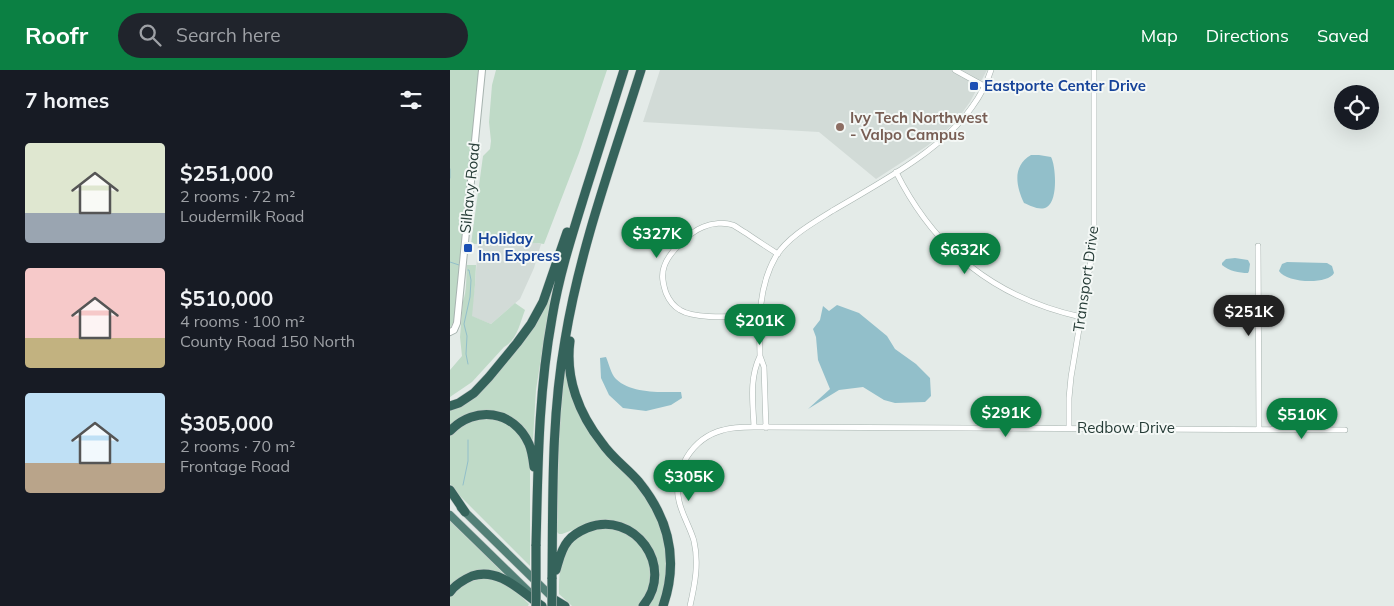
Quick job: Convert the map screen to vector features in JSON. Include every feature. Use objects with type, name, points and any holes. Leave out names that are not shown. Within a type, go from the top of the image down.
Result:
[{"type":"highway","points":[[536,606],[540,405],[552,317],[562,272],[624,70]]},
{"type":"highway","points":[[556,604],[552,580],[555,564],[556,411],[561,364],[572,302],[589,234],[641,70]]},
{"type":"highway","points":[[450,406],[459,403],[474,393],[531,324],[544,302],[584,181],[595,162]]},
{"type":"highway","points":[[572,302],[569,367],[579,408],[603,446],[638,481],[651,498],[662,520],[668,537],[671,556],[672,570],[669,606]]},
{"type":"highway","points":[[450,431],[466,418],[482,415],[500,417],[517,426],[529,445],[538,499]]},
{"type":"highway","points":[[450,490],[465,512]]},
{"type":"highway","points":[[450,497],[556,604],[565,606]]},
{"type":"highway","points":[[450,515],[542,606]]},
{"type":"highway","points":[[555,564],[568,541],[580,531],[594,526],[612,525],[628,530],[641,540],[650,553],[654,567],[655,582],[652,592],[643,606]]},
{"type":"highway","points":[[663,606],[668,593],[672,570]]},
{"type":"highway","points":[[450,592],[464,579],[478,574],[490,574],[510,582],[542,606]]},
{"type":"street","name":"Silhavy Road","points":[[450,332],[454,330],[457,322],[482,70]]},
{"type":"street","points":[[955,70],[984,86]]},
{"type":"street","points":[[766,428],[764,368],[760,356],[759,316],[764,284],[778,254],[789,242],[808,227],[937,144],[972,108],[991,70]]},
{"type":"street","name":"Transport Drive","points":[[1069,428],[1069,398],[1094,232],[1094,70]]},
{"type":"street","points":[[896,172],[904,189],[930,227],[981,275],[1001,288],[1029,302],[1081,317]]},
{"type":"street","points":[[759,316],[702,316],[680,311],[672,304],[666,292],[662,276],[664,267],[667,259],[678,246],[697,230],[712,224],[733,225],[778,254]]},
{"type":"street","points":[[1258,246],[1259,429]]},
{"type":"street","points":[[754,427],[752,381],[760,356]]},
{"type":"street","name":"Redbow Drive","points":[[690,606],[697,567],[694,540],[679,503],[677,492],[680,470],[693,448],[706,437],[723,430],[754,427],[1345,430]]},
{"type":"shaded area","name":"Ivy Tech Northwest - Valpo Campus","points":[[660,70],[987,70],[970,102],[957,120],[927,146],[876,179],[819,132],[643,122]]},
{"type":"shaded area","points":[[478,244],[541,244],[534,268],[520,299],[491,324],[471,316]]},
{"type":"green space","points":[[450,70],[479,70],[456,318],[450,328]]},
{"type":"green space","points":[[496,70],[607,70],[579,153],[544,244],[471,244],[483,156],[490,149],[489,122],[492,85]]},
{"type":"green space","points":[[467,265],[476,265],[472,316],[491,324],[515,303],[525,310],[518,331],[512,340],[472,382],[450,397],[450,370],[462,356],[460,337]]},
{"type":"green space","points":[[552,287],[536,390],[533,440],[522,428],[496,413],[450,428],[450,410],[479,391]]},
{"type":"green space","points":[[565,363],[577,407],[588,431],[639,488],[650,504],[659,524],[668,556],[661,606],[647,606],[658,579],[633,530],[583,526],[562,534],[557,532],[559,438]]},
{"type":"green space","points":[[493,418],[509,424],[524,438],[530,459],[530,566],[450,484],[450,435],[464,424],[475,420]]},
{"type":"green space","points":[[450,521],[502,574],[490,572],[450,586]]},
{"type":"green space","points":[[605,528],[628,534],[639,542],[645,550],[651,569],[649,589],[638,606],[572,606],[559,594],[562,558],[566,549],[580,536]]},
{"type":"green space","points":[[486,578],[510,586],[529,604],[528,606],[450,606],[450,597],[458,589],[470,582]]},
{"type":"water","points":[[1031,155],[1051,157],[1053,161],[1055,183],[1053,198],[1051,203],[1044,208],[1036,208],[1024,203],[1019,190],[1018,171],[1025,160]]},
{"type":"water","points":[[1226,259],[1248,260],[1250,264],[1248,273],[1234,271],[1222,265]]},
{"type":"water","points":[[1287,262],[1327,263],[1332,266],[1334,273],[1330,277],[1316,281],[1298,280],[1283,275],[1279,271],[1282,264]]},
{"type":"water","points":[[837,305],[859,313],[887,336],[895,349],[916,364],[930,378],[931,396],[925,402],[895,403],[884,400],[863,387],[839,390],[808,409],[830,389],[818,360],[816,337],[813,329],[820,320],[823,306],[829,311]]},
{"type":"water","points":[[606,357],[613,374],[622,384],[638,390],[681,392],[682,398],[671,405],[646,411],[623,408],[609,395],[601,378],[600,358]]},
{"type":"waterway","points":[[450,169],[450,178]]},
{"type":"waterway","points":[[450,262],[459,265]]},
{"type":"waterway","points":[[468,270],[471,280],[470,297],[464,324],[467,336],[466,354],[468,364]]},
{"type":"waterway","points":[[463,485],[468,461],[468,440]]},
{"type":"place","name":"Eastporte Center Drive","points":[[974,86]]},
{"type":"place","name":"Ivy Tech Northwest - Valpo Campus","points":[[840,127]]},
{"type":"place","name":"Holiday Inn Express","points":[[468,248]]}]
